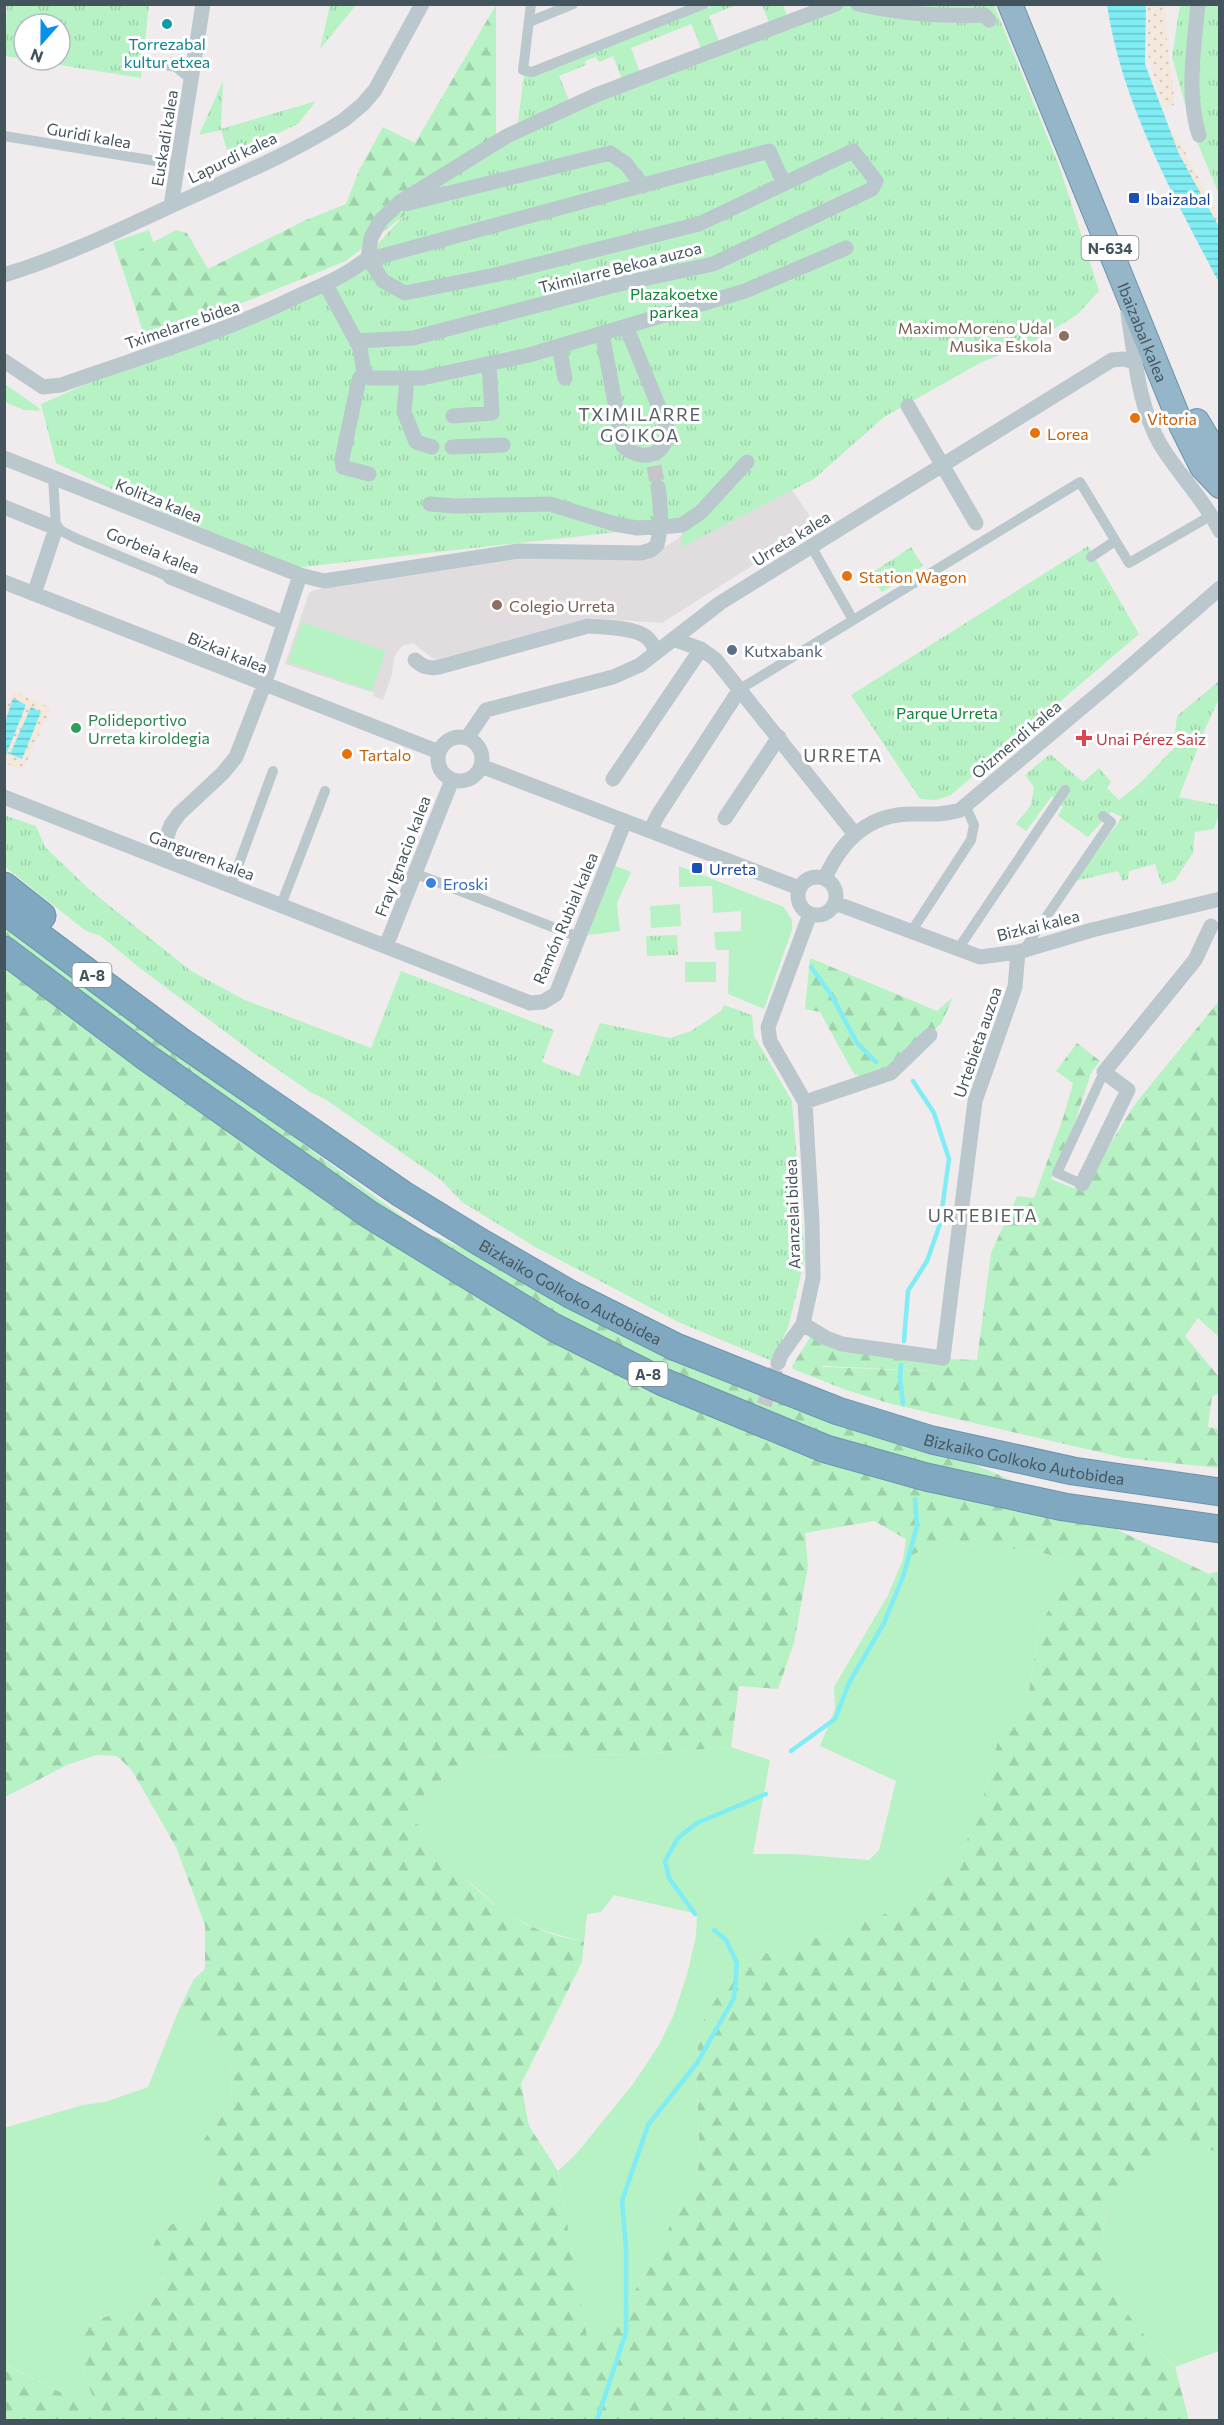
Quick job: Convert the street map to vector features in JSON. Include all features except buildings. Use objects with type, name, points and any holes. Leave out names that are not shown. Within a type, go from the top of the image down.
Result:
[{"type":"highway","name":"Ibaizabal kalea","points":[[1010,4],[1182,427],[1202,467],[1220,486]]},
{"type":"highway","name":"Ibaizabal kalea","points":[[1028,4],[1198,423],[1220,460]]},
{"type":"highway","points":[[4,886],[99,961],[180,1041]]},
{"type":"highway","name":"Bizkaiko Golkoko Autobidea","points":[[4,910],[180,1041],[382,1180],[470,1236],[570,1294],[676,1347],[838,1411],[932,1440],[1073,1471],[1220,1492]]},
{"type":"highway","name":"A-8","points":[[4,950],[146,1057],[351,1202],[446,1264],[553,1327],[663,1382],[826,1449],[926,1477],[1064,1507],[1220,1529]]},
{"type":"highway","points":[[4,967],[146,1057]]},
{"type":"street","name":"Euskadi kalea","points":[[171,206],[203,4]]},
{"type":"street","points":[[531,4],[523,70],[532,72],[704,4]]},
{"type":"street","points":[[529,22],[573,4]]},
{"type":"street","points":[[784,184],[769,151],[368,258],[371,238],[380,220],[395,207],[517,131],[596,95],[836,4]]},
{"type":"street","points":[[858,4],[885,10],[948,17],[984,15],[989,20]]},
{"type":"street","points":[[1198,4],[1193,66],[1193,115],[1199,135]]},
{"type":"street","name":"Lapurdi kalea","points":[[4,275],[56,258],[171,206],[344,120],[375,90],[420,5]]},
{"type":"street","points":[[143,61],[176,67],[191,79]]},
{"type":"street","name":"Guridi kalea","points":[[4,136],[168,163]]},
{"type":"street","name":"Tximilarre Bekoa auzoa","points":[[356,341],[413,338],[610,286],[713,264],[872,189],[876,181],[853,151],[699,224],[495,275],[405,293],[383,281],[368,258]]},
{"type":"street","points":[[395,207],[610,153],[626,164],[643,186]]},
{"type":"street","points":[[326,285],[356,341],[364,372],[370,378],[422,378],[559,346],[746,291],[846,248]]},
{"type":"street","name":"Tximelarre bidea","points":[[4,361],[44,387],[61,385],[207,336],[326,285],[352,271],[368,258]]},
{"type":"street","points":[[1124,285],[1135,362],[1144,402],[1160,443],[1216,511],[1220,531]]},
{"type":"street","points":[[602,333],[617,446],[653,460],[668,436],[667,427],[626,326]]},
{"type":"street","points":[[559,346],[566,378]]},
{"type":"street","name":"Urreta kalea","points":[[467,738],[486,710],[613,677],[640,665],[720,603],[1112,360],[1123,359],[1135,362]]},
{"type":"street","points":[[453,416],[492,413],[489,364]]},
{"type":"street","points":[[364,372],[359,379],[342,459],[343,468],[369,474]]},
{"type":"street","points":[[407,378],[404,412],[416,442],[432,447]]},
{"type":"street","points":[[908,406],[976,523]]},
{"type":"street","points":[[452,447],[503,445]]},
{"type":"street","name":"Kolitza kalea","points":[[4,458],[300,575],[324,581],[519,551],[641,553],[657,545],[660,528]]},
{"type":"street","points":[[430,504],[455,506],[550,504],[615,524],[637,528],[660,528],[682,525],[693,519],[747,462]]},
{"type":"street","points":[[34,594],[56,528],[52,477]]},
{"type":"street","points":[[650,831],[658,815],[740,689],[1080,482],[1129,563],[1216,511]]},
{"type":"street","points":[[658,487],[660,528]]},
{"type":"street","points":[[4,507],[56,528]]},
{"type":"street","name":"Gorbeia kalea","points":[[56,528],[75,538],[284,622]]},
{"type":"street","points":[[1091,557],[1115,541]]},
{"type":"street","points":[[811,546],[853,620]]},
{"type":"street","points":[[172,862],[164,845],[171,825],[179,814],[223,773],[236,757],[264,685],[300,575]]},
{"type":"street","name":"Bizkai kalea","points":[[4,582],[439,752]]},
{"type":"street","name":"Oizmendi kalea","points":[[854,833],[872,822],[889,817],[912,813],[947,814],[965,806],[1220,588]]},
{"type":"street","points":[[415,660],[422,666],[440,667],[588,626],[639,633],[647,637],[657,651]]},
{"type":"street","points":[[673,639],[701,649],[715,659],[854,833],[825,878]]},
{"type":"street","points":[[613,779],[701,649]]},
{"type":"street","points":[[724,818],[779,737]]},
{"type":"street","points":[[453,738],[467,738],[474,742],[481,753],[481,766],[473,778],[466,781],[452,780],[441,771],[439,752],[442,746],[453,738]]},
{"type":"street","points":[[481,766],[799,888]]},
{"type":"street","points":[[231,885],[273,771]]},
{"type":"street","name":"Fray Ignacio kalea","points":[[386,946],[452,780]]},
{"type":"street","points":[[958,949],[1065,790]]},
{"type":"street","points":[[281,905],[325,791]]},
{"type":"street","name":"Ganguren kalea","points":[[4,797],[386,946]]},
{"type":"street","points":[[910,932],[971,840],[974,825],[965,806]]},
{"type":"street","points":[[1020,952],[1111,822],[1103,816]]},
{"type":"street","name":"Ramón Rubial kalea","points":[[386,946],[530,1003],[543,1002],[556,994],[625,821]]},
{"type":"street","points":[[414,873],[578,938]]},
{"type":"street","points":[[813,877],[825,878],[836,891],[835,903],[832,908],[822,914],[810,914],[800,906],[799,888],[802,883],[813,877]]},
{"type":"street","name":"Bizkai kalea","points":[[835,903],[980,957],[1020,952],[1092,930],[1220,899]]},
{"type":"street","name":"Aranzelai bidea","points":[[778,1363],[803,1324],[813,1278],[812,1222],[805,1102],[770,1041],[768,1027],[810,914]]},
{"type":"street","points":[[1104,1072],[1128,1090],[1083,1184],[1057,1173],[1104,1072],[1195,960],[1211,926]]},
{"type":"street","name":"Urtebieta auzoa","points":[[803,1324],[826,1338],[842,1344],[944,1358],[975,1101],[1015,987],[1020,952]]},
{"type":"street","points":[[805,1102],[882,1078],[891,1073],[930,1035]]},
{"type":"shaded area","name":"Colegio Urreta","points":[[790,487],[816,525],[662,623],[589,618],[435,660],[413,643],[402,646],[394,657],[392,674],[383,700],[373,696],[374,693],[285,664],[309,593],[314,590],[519,556],[651,556],[692,529]]},
{"type":"green space","points":[[7,5],[149,5],[141,78],[72,67],[72,12],[12,12],[12,57],[5,56]]},
{"type":"green space","points":[[330,5],[356,5],[320,49]]},
{"type":"green space","points":[[496,5],[496,143],[346,261],[146,342],[120,260],[176,230],[187,233],[208,269],[306,220],[346,204],[359,170],[383,127],[415,143]]},
{"type":"green space","name":"Plazakoetxe parkea","points":[[714,5],[736,5],[709,16],[722,49],[772,30],[762,5],[783,5],[790,23],[836,5],[994,5],[1060,168],[1099,291],[1078,314],[1035,341],[980,363],[884,417],[814,479],[682,547],[681,525],[284,569],[56,463],[41,404],[358,265],[439,178],[517,131],[524,73],[532,77]],"holes":[[[691,24],[704,55],[642,78],[631,48]],[[613,56],[624,85],[568,107],[568,98],[559,76],[586,65],[585,61],[596,57],[599,62]]]},
{"type":"green space","points":[[1180,5],[1219,5],[1219,194],[1192,130],[1172,57]]},
{"type":"green space","points":[[223,81],[221,129],[316,101],[298,124],[229,156],[221,130],[199,135]]},
{"type":"green space","points":[[149,230],[171,293],[135,305],[113,242]]},
{"type":"green space","points":[[5,384],[40,411],[24,410],[5,402]]},
{"type":"green space","name":"Parque Urreta","points":[[1088,546],[1139,634],[951,795],[936,800],[920,799],[851,695]]},
{"type":"green space","points":[[911,547],[923,566],[882,592],[870,574]]},
{"type":"green space","points":[[302,622],[386,651],[372,691],[288,662]]},
{"type":"green space","points":[[1219,681],[1219,699],[1179,797],[1219,805],[1219,814],[1214,829],[1195,832],[1193,853],[1175,880],[1162,885],[1155,864],[1129,871],[1128,879],[1122,881],[1118,871],[1075,881],[1122,817],[1111,812],[1088,837],[1058,816],[1063,807],[1052,796],[1026,831],[1016,824],[1031,805],[1034,787],[1025,775],[1050,754],[1083,782],[1099,768],[1111,782],[1107,788],[1119,800],[1140,783],[1173,749],[1177,716]]},
{"type":"green space","points":[[4,815],[36,826],[45,847],[90,890],[191,971],[245,1000],[371,1048],[401,971],[554,1030],[542,1062],[579,1076],[600,1023],[670,1038],[691,1031],[721,1011],[724,1005],[752,1015],[754,1036],[792,1101],[805,1258],[788,1328],[772,1361],[676,1321],[537,1248],[462,1202],[441,1180],[325,1099],[312,1093],[255,1054],[141,969],[101,936],[86,931],[5,867]]},
{"type":"green space","points":[[613,865],[631,872],[617,903],[620,931],[589,935],[589,923]]},
{"type":"green space","points":[[679,866],[784,907],[792,920],[792,930],[764,1009],[728,994],[729,950],[716,950],[714,932],[741,931],[741,911],[713,913],[712,886],[679,887]]},
{"type":"green space","points":[[680,904],[681,926],[651,928],[650,906]]},
{"type":"green space","points":[[5,921],[59,965],[422,1231],[1037,1491],[1209,1574],[1219,1571],[1219,2152],[1169,2140],[1157,2149],[1105,2210],[1101,2280],[1149,2341],[1175,2367],[1189,2420],[5,2420],[4,2364],[62,2393],[95,2403],[79,2360],[78,2335],[92,2322],[165,2294],[153,2246],[162,2228],[208,2210],[219,2198],[218,2171],[204,2139],[226,2110],[232,2094],[230,2061],[223,2043],[178,2012],[194,1979],[205,1969],[205,1925],[176,1847],[131,1769],[117,1756],[96,1755],[67,1765],[5,1797]],"holes":[[[874,1521],[906,1539],[903,1559],[943,1541],[1041,1552],[1082,1566],[1065,1584],[1039,1626],[1028,1698],[1000,1733],[979,1813],[965,1844],[943,1878],[916,1902],[838,1932],[772,1950],[745,1965],[727,1983],[706,2014],[699,2034],[696,2073],[700,2156],[697,2176],[636,2289],[595,2338],[588,2342],[558,2171],[529,2126],[521,2084],[582,1962],[584,1942],[559,1936],[517,1920],[471,1884],[418,1825],[414,1822],[409,1825],[425,1794],[470,1757],[640,1754],[731,1747],[739,1686],[778,1689],[794,1643],[808,1566],[805,1533]]]},
{"type":"green space","points":[[677,935],[678,955],[647,956],[646,936]]},
{"type":"green space","points":[[810,958],[937,1011],[953,997],[942,1022],[898,1067],[871,1081],[854,1074],[820,1012],[805,1009]]},
{"type":"green space","points":[[685,962],[716,962],[716,982],[685,982]]},
{"type":"green space","points":[[1219,1001],[1219,1337],[1198,1318],[1185,1336],[1219,1377],[1219,1394],[1212,1396],[1208,1427],[1219,1429],[1219,1468],[1125,1458],[892,1404],[846,1390],[793,1369],[792,1366],[811,1336],[946,1359],[977,1360],[991,1253],[1017,1196],[1034,1198],[1073,1083],[1056,1071],[1077,1043],[1100,1061],[1091,1073],[1075,1122],[1051,1179],[1081,1191],[1135,1104]],"holes":[[[822,1366],[932,1371],[822,1367]]]},
{"type":"green space","points":[[943,1541],[1041,1552],[1082,1566],[1065,1584],[1039,1626],[1028,1698],[1000,1733],[979,1813],[965,1844],[943,1878],[916,1902],[838,1932],[772,1950],[745,1965],[727,1983],[706,2014],[699,2034],[696,2073],[700,2156],[697,2176],[636,2289],[595,2338],[588,2343],[558,2171],[576,2154],[633,2084],[659,2045],[674,2014],[688,1971],[696,1936],[697,1914],[614,1895],[601,1912],[587,1914],[584,1942],[535,1928],[503,1912],[408,1826],[425,1794],[470,1757],[640,1754],[731,1747],[770,1760],[753,1854],[793,1854],[869,1860],[879,1850],[896,1781],[820,1746],[835,1709],[834,1687],[888,1595],[903,1559]]},
{"type":"green space","points":[[178,2012],[223,2043],[230,2061],[232,2094],[226,2110],[204,2139],[218,2171],[219,2198],[208,2210],[162,2228],[153,2246],[165,2294],[92,2322],[79,2360],[95,2403],[62,2393],[5,2364],[4,2128],[83,2105],[105,2102],[148,2087]]},
{"type":"green space","points":[[1169,2140],[1220,2152],[1219,2351],[1175,2367],[1149,2341],[1101,2280],[1105,2210],[1157,2149]]},
{"type":"sand","points":[[1148,5],[1166,5],[1166,30],[1174,105],[1165,108],[1148,55]]},
{"type":"sand","points":[[1176,135],[1219,216],[1219,247],[1166,139]]},
{"type":"sand","points":[[13,690],[51,708],[23,770],[5,763],[5,709]]},
{"type":"water","points":[[1107,5],[1146,5],[1145,64],[1179,154],[1219,227],[1219,283],[1151,148],[1124,78]]},
{"type":"water","points":[[13,698],[26,705],[6,755],[5,722]]},
{"type":"water","points":[[31,707],[41,712],[22,759],[10,754]]},
{"type":"waterway","points":[[811,967],[832,996],[857,1043],[876,1062]]},
{"type":"waterway","points":[[904,1341],[908,1291],[927,1261],[940,1224],[949,1159],[934,1113],[913,1081]]},
{"type":"waterway","points":[[901,1365],[903,1404]]},
{"type":"waterway","points":[[791,1751],[835,1719],[849,1683],[884,1623],[904,1574],[917,1526],[915,1499]]},
{"type":"waterway","points":[[695,1914],[669,1878],[665,1861],[678,1838],[697,1823],[766,1794]]},
{"type":"waterway","points":[[597,2420],[626,2332],[626,2248],[622,2201],[648,2125],[697,2063],[734,1998],[737,1963],[726,1940],[714,1930]]},
{"type":"tunnel","points":[[654,466],[658,487]]},
{"type":"tunnel","points":[[757,1427],[778,1363]]},
{"type":"place","name":"Torrezabal kultur etxea","points":[[167,24]]},
{"type":"place","name":"Ibaizabal","points":[[1134,198]]},
{"type":"place","name":"MaximoMoreno Udal Musika Eskola","points":[[1064,336]]},
{"type":"place","name":"Vitoria","points":[[1135,418]]},
{"type":"place","name":"Lorea","points":[[1035,433]]},
{"type":"place","name":"Station Wagon","points":[[847,576]]},
{"type":"place","name":"Colegio Urreta","points":[[497,605]]},
{"type":"place","name":"Kutxabank","points":[[732,650]]},
{"type":"place","name":"Polideportivo Urreta kiroldegia","points":[[76,728]]},
{"type":"place","name":"Unai Pérez Saiz","points":[[1084,738]]},
{"type":"place","name":"Tartalo","points":[[347,754]]},
{"type":"place","name":"Urreta","points":[[697,868]]},
{"type":"place","name":"Eroski","points":[[431,883]]},
{"type":"district","name":"TXIMILARRE GOIKOA","points":[[640,424]]},
{"type":"district","name":"URRETA","points":[[843,755]]},
{"type":"district","name":"URTEBIETA","points":[[983,1215]]}]
